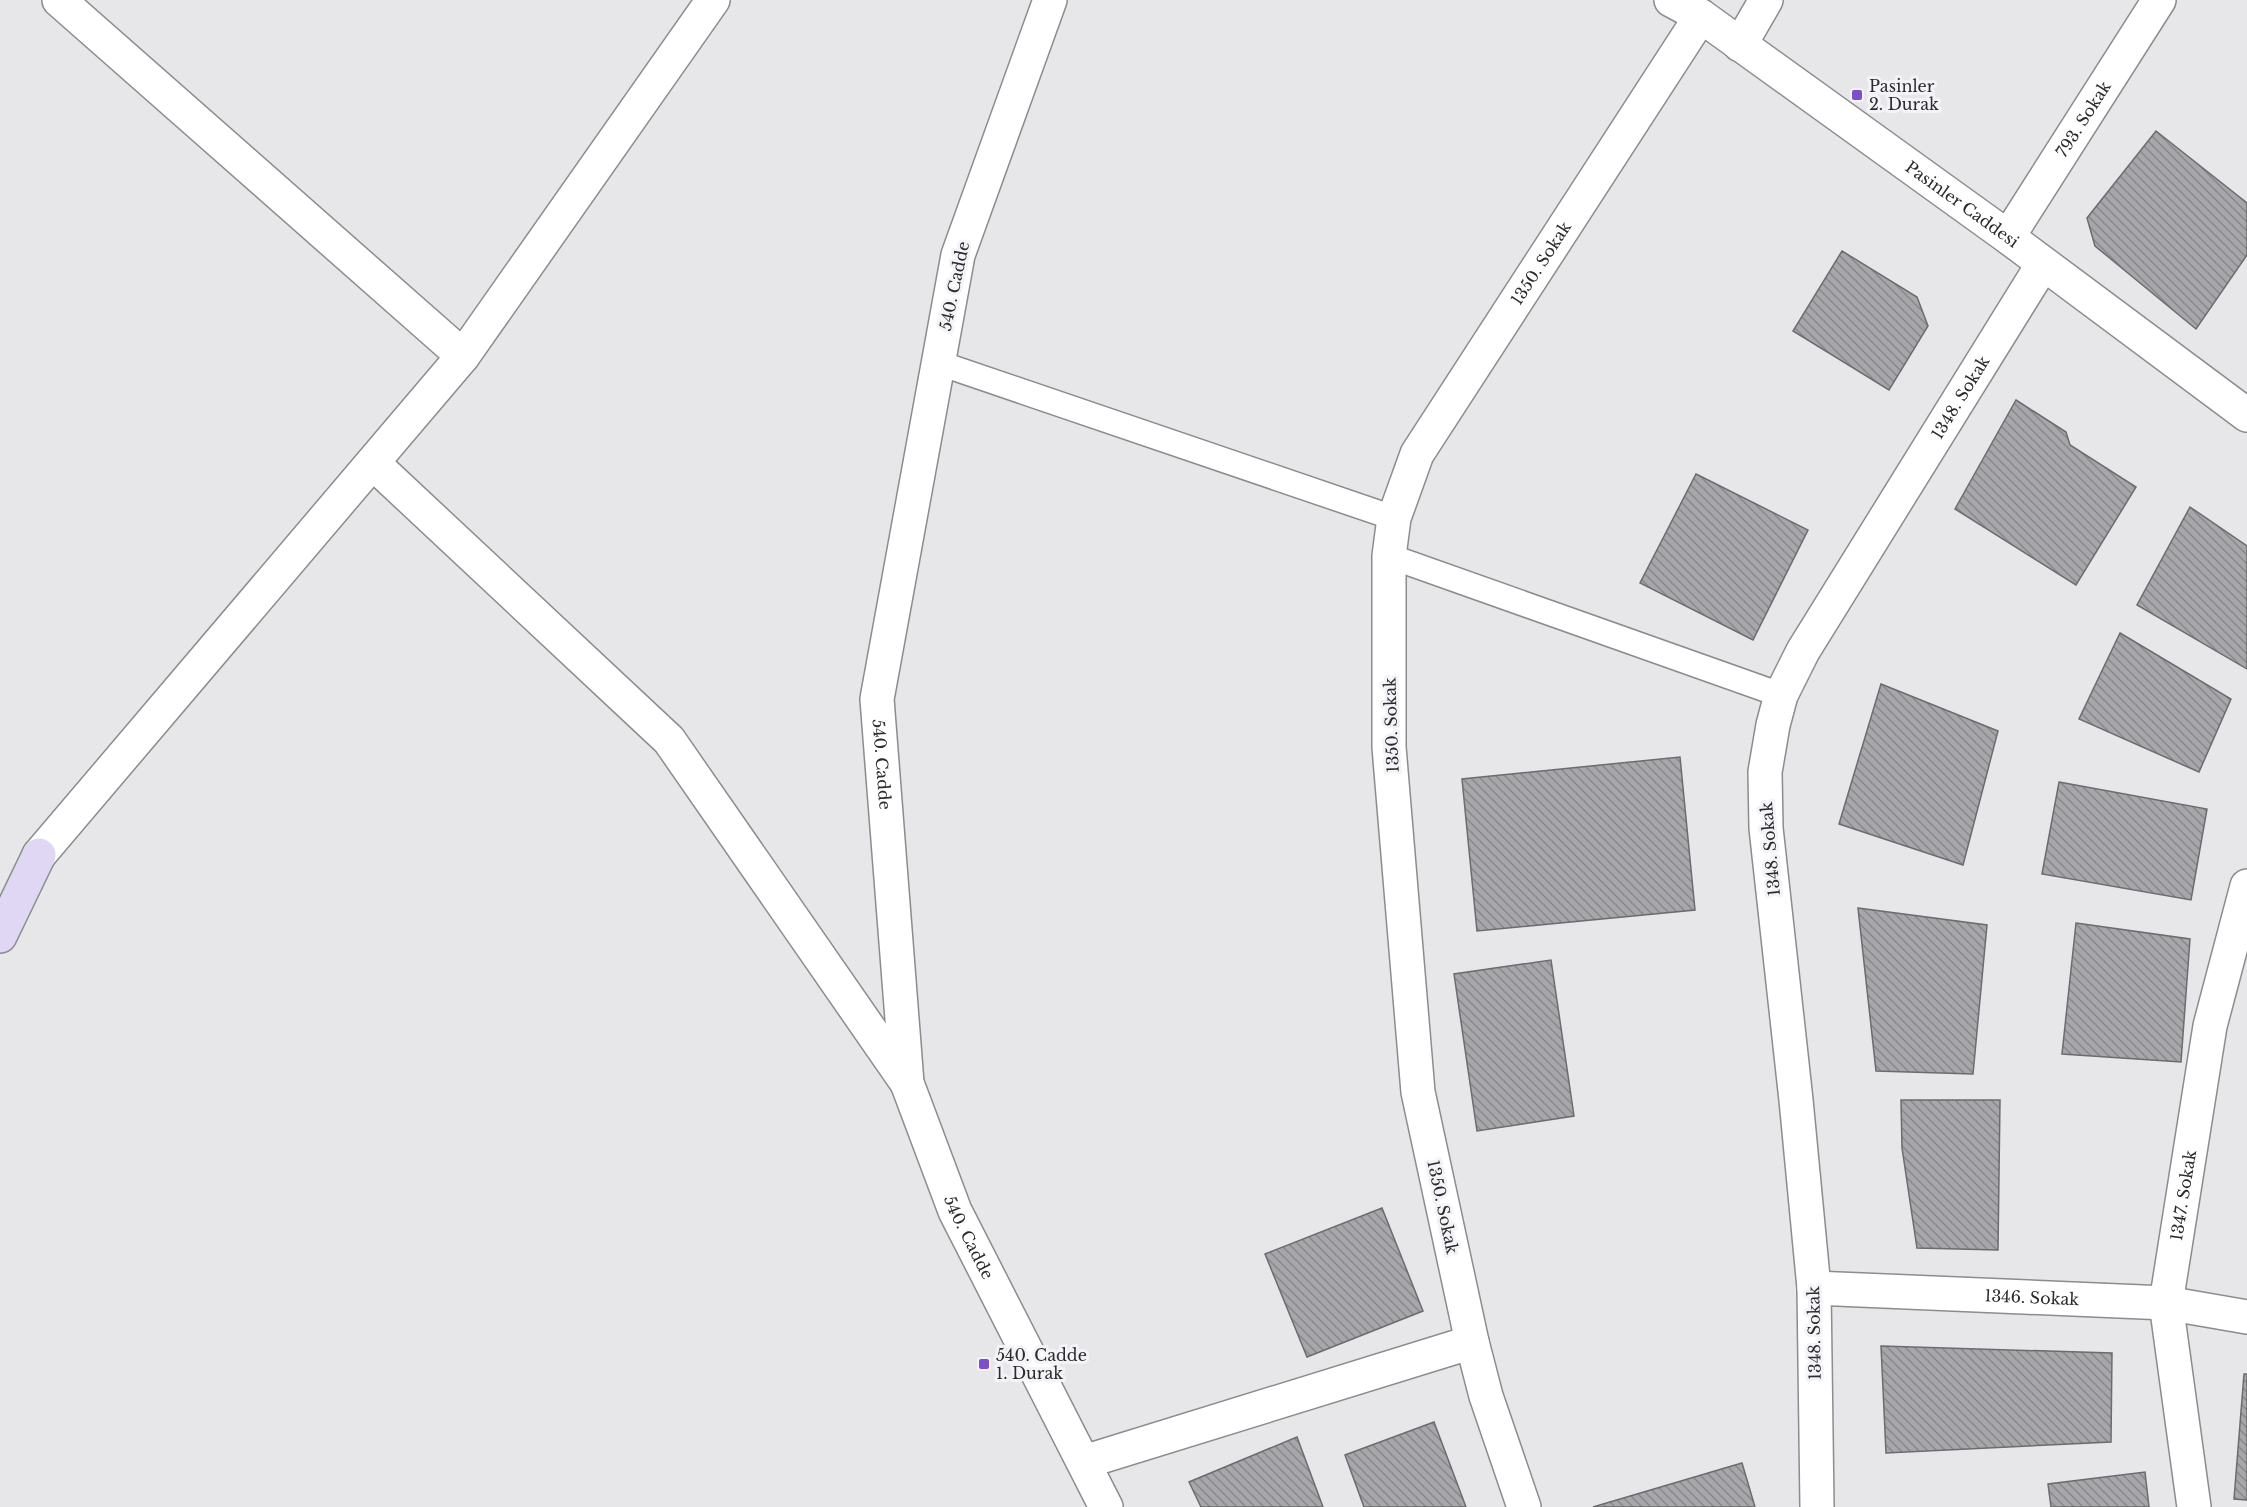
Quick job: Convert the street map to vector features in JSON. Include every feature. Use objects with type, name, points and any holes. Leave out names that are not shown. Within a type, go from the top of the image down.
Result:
[{"type":"main road","points":[[0,895],[39,855]]},
{"type":"main road","points":[[0,936],[39,855]]},
{"type":"street","points":[[59,0],[463,356]]},
{"type":"street","points":[[39,855],[463,356],[713,0]]},
{"type":"street","name":"540. Cadde","points":[[1050,0],[958,255],[877,699],[907,1083],[955,1211],[1106,1507]]},
{"type":"street","name":"Pasinler Caddesi","points":[[1671,0],[1701,16],[2008,237],[2247,415]]},
{"type":"street","points":[[1740,45],[1766,0]]},
{"type":"street","name":"793. Sokak","points":[[2008,237],[2158,0]]},
{"type":"street","name":"1350. Sokak","points":[[1524,1507],[1486,1396],[1472,1342],[1418,1092],[1389,747],[1389,556],[1394,518],[1417,454],[1701,16]]},
{"type":"street","name":"1348. Sokak","points":[[1817,1507],[1814,1288],[1795,1088],[1766,828],[1765,772],[1773,725],[1781,695],[1803,651],[2043,264]]},
{"type":"street","points":[[373,463],[669,740],[907,1083]]},
{"type":"street","name":"1347. Sokak","points":[[2194,1507],[2166,1303],[2210,1026],[2247,886]]},
{"type":"street","name":"1346. Sokak","points":[[1814,1288],[2166,1303],[2247,1317]]},
{"type":"street","points":[[1084,1462],[1472,1342]]},
{"type":"lane","points":[[939,363],[1394,518]]},
{"type":"lane","points":[[1389,556],[1781,695]]},
{"type":"building","points":[[2156,131],[2247,203],[2247,255],[2196,329],[2095,246],[2087,218]]},
{"type":"building","points":[[1842,251],[1917,297],[1928,326],[1889,390],[1793,331]]},
{"type":"building","points":[[2016,400],[2066,432],[2070,445],[2136,487],[2076,585],[1955,509]]},
{"type":"building","points":[[1696,474],[1808,530],[1753,640],[1640,583]]},
{"type":"building","points":[[2190,507],[2247,546],[2247,669],[2137,605]]},
{"type":"building","points":[[2120,633],[2231,699],[2199,772],[2079,719]]},
{"type":"building","points":[[1881,684],[1998,731],[1963,865],[1839,824]]},
{"type":"building","points":[[1680,757],[1695,910],[1477,931],[1462,779]]},
{"type":"building","points":[[2059,782],[2207,809],[2191,900],[2042,874]]},
{"type":"building","points":[[1858,908],[1987,925],[1973,1074],[1876,1071]]},
{"type":"building","points":[[2076,923],[2190,939],[2181,1062],[2062,1054]]},
{"type":"building","points":[[1551,960],[1574,1116],[1477,1131],[1454,974]]},
{"type":"building","points":[[1901,1100],[2000,1100],[1998,1250],[1917,1248],[1902,1148]]},
{"type":"building","points":[[1382,1208],[1423,1311],[1307,1357],[1265,1254]]},
{"type":"building","points":[[1881,1346],[2112,1353],[2111,1442],[1886,1453]]},
{"type":"building","points":[[2244,1374],[2247,1374],[2247,1500],[2234,1499]]},
{"type":"building","points":[[1434,1422],[1466,1507],[1364,1507],[1345,1455]]},
{"type":"building","points":[[1297,1437],[1323,1507],[1201,1507],[1189,1482]]},
{"type":"building","points":[[1742,1463],[1755,1507],[1593,1507]]},
{"type":"building","points":[[2145,1472],[2149,1507],[2051,1507],[2048,1484]]},
{"type":"place","name":"Pasinler 2. Durak","points":[[1857,95]]},
{"type":"place","name":"540. Cadde 1. Durak","points":[[984,1364]]}]
